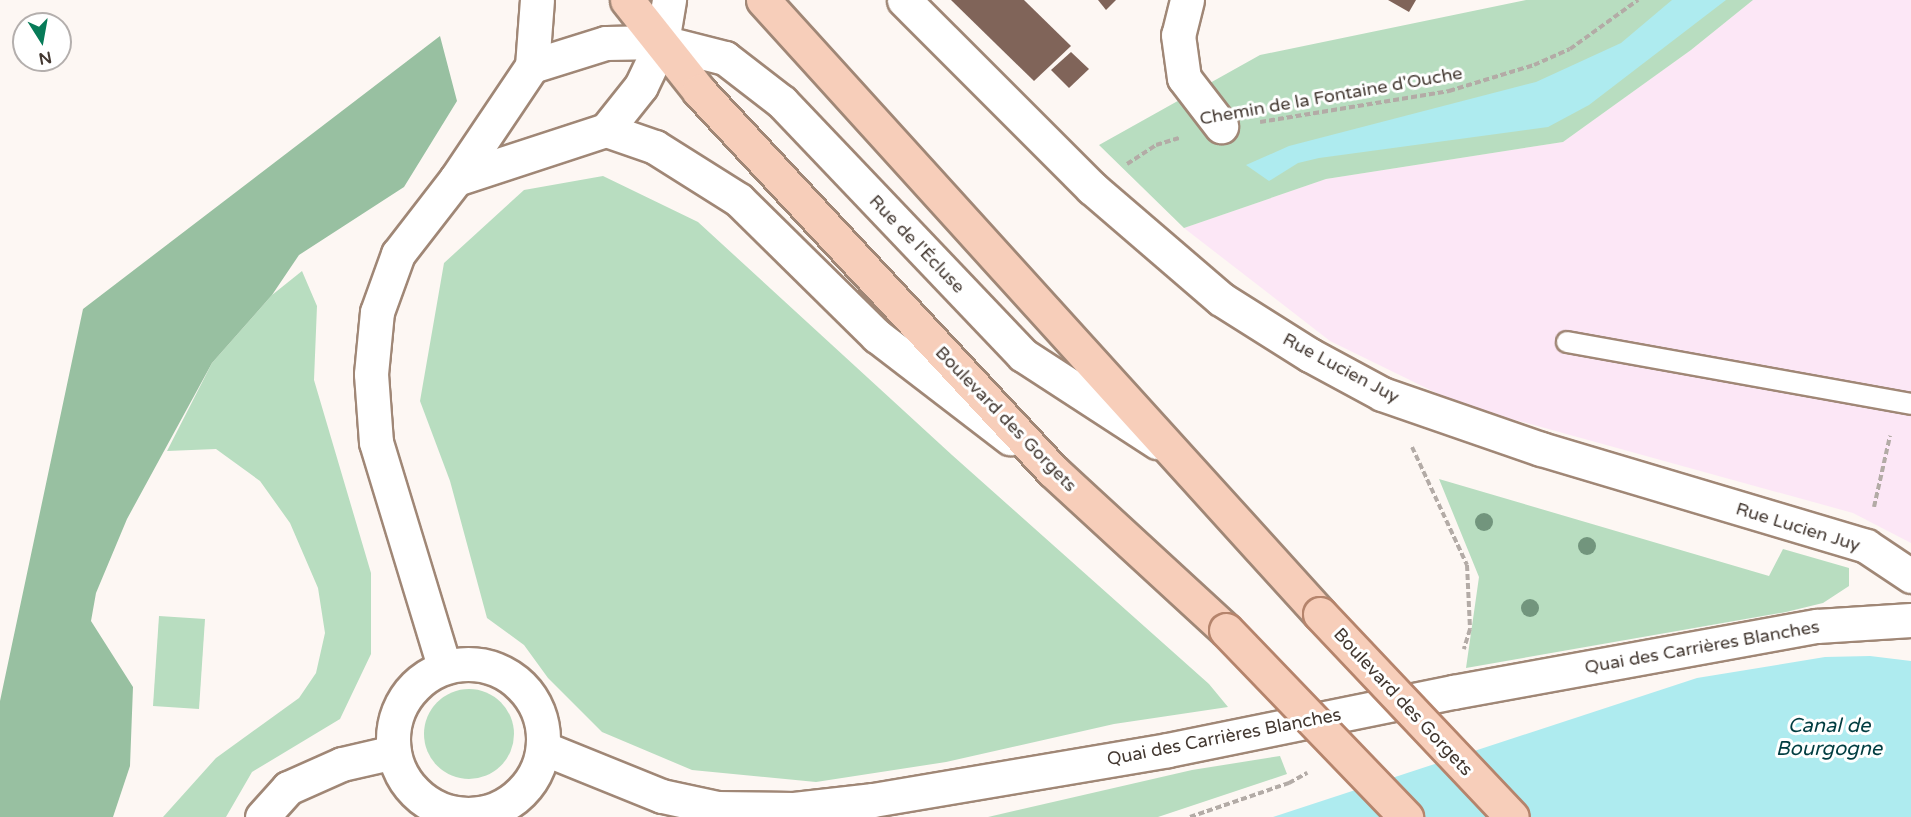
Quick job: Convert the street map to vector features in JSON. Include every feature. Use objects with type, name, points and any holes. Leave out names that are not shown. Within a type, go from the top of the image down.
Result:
[{"type":"main road","name":"Boulevard des Gorgets","points":[[627,0],[699,92],[1053,471],[1226,630],[1406,817]]},
{"type":"main road","name":"Boulevard des Gorgets","points":[[763,0],[1320,614],[1512,817]]},
{"type":"street","points":[[444,666],[376,442],[371,374],[378,312],[398,254],[456,179],[532,66],[537,0]]},
{"type":"street","points":[[456,179],[606,130],[641,86],[662,42],[669,0]]},
{"type":"street","name":"Rue Lucien Juy","points":[[904,0],[1092,188],[1221,299],[1382,394],[1541,449],[1866,546],[1911,576]]},
{"type":"street","points":[[1187,0],[1178,35],[1184,78],[1221,126]]},
{"type":"street","name":"Rue de l'Écluse","points":[[532,66],[606,43],[662,42],[725,58],[782,102],[1023,355],[1174,453]]},
{"type":"street","points":[[606,130],[655,147],[739,200],[877,336],[1053,471]]},
{"type":"street","name":"Quai des Carrières Blanches","points":[[543,748],[662,796],[717,808],[794,809],[873,800],[1168,750],[1453,692],[1817,626],[1911,620]]},
{"type":"street","points":[[469,663],[495,667],[516,680],[537,707],[543,723],[543,748],[537,772],[522,792],[493,813],[453,813],[430,804],[411,788],[398,768],[394,752],[394,718],[405,696],[422,678],[444,666],[469,663]]},
{"type":"street","points":[[262,817],[288,788],[342,764],[394,752]]},
{"type":"lane","points":[[1567,342],[1904,403]]},
{"type":"path","name":"Chemin de la Fontaine d'Ouche","points":[[1092,188],[1156,145],[1221,126],[1449,91],[1570,49],[1638,0]]},
{"type":"path","points":[[1866,546],[1904,403]]},
{"type":"shaded area","points":[[1753,0],[1911,0],[1911,543],[1853,513],[1461,405],[1330,341],[1184,228],[1326,179],[1563,142],[1691,50]]},
{"type":"green space","points":[[1526,0],[1753,0],[1691,50],[1563,142],[1326,179],[1184,228],[1099,145],[1260,55]]},
{"type":"green space","points":[[440,36],[457,101],[404,187],[299,255],[272,295],[212,363],[127,519],[96,593],[91,621],[133,687],[130,766],[113,817],[0,817],[0,701],[83,309]]},
{"type":"green space","points":[[603,176],[698,222],[952,455],[1209,684],[1228,707],[1114,724],[946,762],[816,782],[692,770],[602,732],[548,678],[524,645],[487,618],[450,481],[420,401],[444,263],[524,190]]},
{"type":"green space","points":[[302,271],[317,306],[314,380],[371,573],[371,654],[340,719],[252,772],[226,817],[163,817],[216,758],[299,698],[316,673],[325,633],[318,588],[290,523],[260,481],[216,449],[167,451],[212,363],[272,295]]},
{"type":"green space","points":[[1439,479],[1769,576],[1783,549],[1849,568],[1849,586],[1823,603],[1786,612],[1466,668],[1479,577]]},
{"type":"green space","points":[[159,616],[205,619],[199,709],[153,706]]},
{"type":"green space","points":[[469,689],[486,693],[501,702],[510,717],[514,734],[510,751],[501,766],[486,775],[469,779],[452,775],[437,766],[428,751],[424,734],[428,717],[437,702],[452,693]]},
{"type":"green space","points":[[1280,756],[1287,774],[1158,817],[988,817],[1192,770]]},
{"type":"water","points":[[1672,0],[1726,0],[1589,105],[1548,127],[1319,158],[1298,163],[1269,181],[1246,165],[1289,146],[1536,82],[1621,43]]},
{"type":"water","name":"Canal de Bourgogne","points":[[1870,656],[1911,661],[1911,817],[1273,817],[1697,678],[1825,657]]},
{"type":"building","points":[[951,0],[1024,0],[1071,46],[1034,81]]},
{"type":"building","points":[[1098,0],[1116,0],[1106,10]]},
{"type":"building","points":[[1388,0],[1416,0],[1409,12]]},
{"type":"building","points":[[1071,52],[1089,69],[1069,88],[1051,70]]}]
